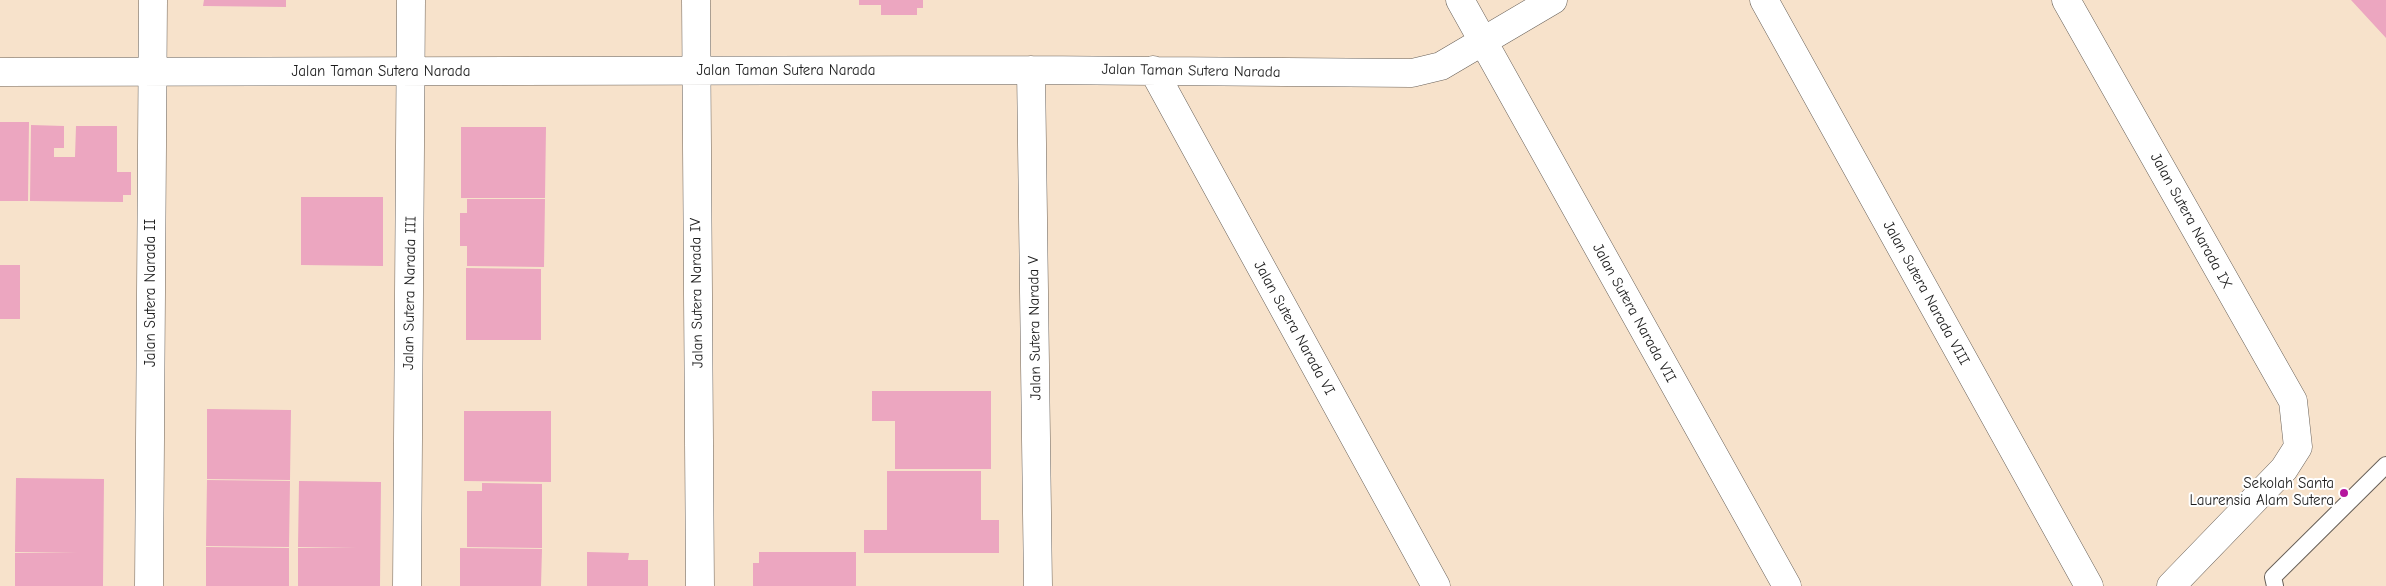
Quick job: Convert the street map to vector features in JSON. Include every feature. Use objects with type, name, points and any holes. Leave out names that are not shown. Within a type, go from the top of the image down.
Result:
[{"type":"street","name":"Jalan Sutera Narada II","points":[[149,586],[153,0]]},
{"type":"street","name":"Jalan Sutera Narada III","points":[[407,586],[411,0]]},
{"type":"street","name":"Jalan Sutera Narada IV","points":[[696,0],[700,586]]},
{"type":"street","name":"Jalan Sutera Narada VII","points":[[1460,0],[1787,586]]},
{"type":"street","name":"Jalan Taman Sutera Narada","points":[[0,72],[1153,70],[1412,73],[1440,66],[1481,40],[1553,0]]},
{"type":"street","name":"Jalan Sutera Narada VIII","points":[[1764,0],[2089,586]]},
{"type":"street","name":"Jalan Sutera Narada IX","points":[[2066,0],[2293,401],[2298,447],[2284,469],[2172,586]]},
{"type":"street","name":"Jalan Sutera Narada V","points":[[1031,70],[1038,586]]},
{"type":"street","name":"Jalan Sutera Narada VI","points":[[1153,70],[1436,586]]},
{"type":"lane","points":[[2276,586],[2273,577],[2386,466]]},
{"type":"building","points":[[204,0],[286,0],[286,7],[203,6]]},
{"type":"building","points":[[859,0],[923,0],[923,8],[917,8],[917,15],[881,15],[881,5],[859,5]]},
{"type":"building","points":[[2351,0],[2386,0],[2386,38]]},
{"type":"building","points":[[0,122],[29,122],[28,201],[0,201]]},
{"type":"building","points":[[31,125],[64,126],[64,148],[54,148],[54,157],[75,157],[76,126],[117,126],[117,172],[131,172],[131,195],[123,195],[123,202],[30,201]]},
{"type":"building","points":[[461,127],[546,127],[545,198],[461,198]]},
{"type":"building","points":[[301,197],[383,197],[383,266],[301,265]]},
{"type":"building","points":[[467,199],[545,199],[544,267],[467,266],[467,246],[460,246],[460,213],[467,213]]},
{"type":"building","points":[[0,265],[20,265],[20,319],[0,319]]},
{"type":"building","points":[[466,268],[541,269],[541,340],[466,340]]},
{"type":"building","points":[[872,391],[991,391],[991,469],[895,469],[895,421],[872,421]]},
{"type":"building","points":[[207,409],[291,410],[290,480],[207,479]]},
{"type":"building","points":[[464,411],[551,411],[551,482],[464,481]]},
{"type":"building","points":[[887,471],[981,471],[981,520],[999,520],[999,553],[864,553],[864,530],[887,530]]},
{"type":"building","points":[[16,478],[104,479],[103,586],[15,586],[15,553],[78,553],[15,552]]},
{"type":"building","points":[[207,480],[290,481],[289,547],[206,546]]},
{"type":"building","points":[[299,481],[381,482],[380,586],[298,586],[298,548],[357,548],[298,547]]},
{"type":"building","points":[[482,483],[542,484],[542,548],[467,547],[467,491],[482,491]]},
{"type":"building","points":[[206,547],[289,548],[289,586],[206,586]]},
{"type":"building","points":[[460,548],[542,549],[541,586],[460,586]]},
{"type":"building","points":[[587,552],[629,553],[628,560],[648,560],[648,586],[587,586]]},
{"type":"building","points":[[759,552],[856,552],[856,586],[753,586],[753,563],[759,563]]},
{"type":"place","name":"Sekolah Santa Laurensia Alam Sutera","points":[[2344,493]]}]
